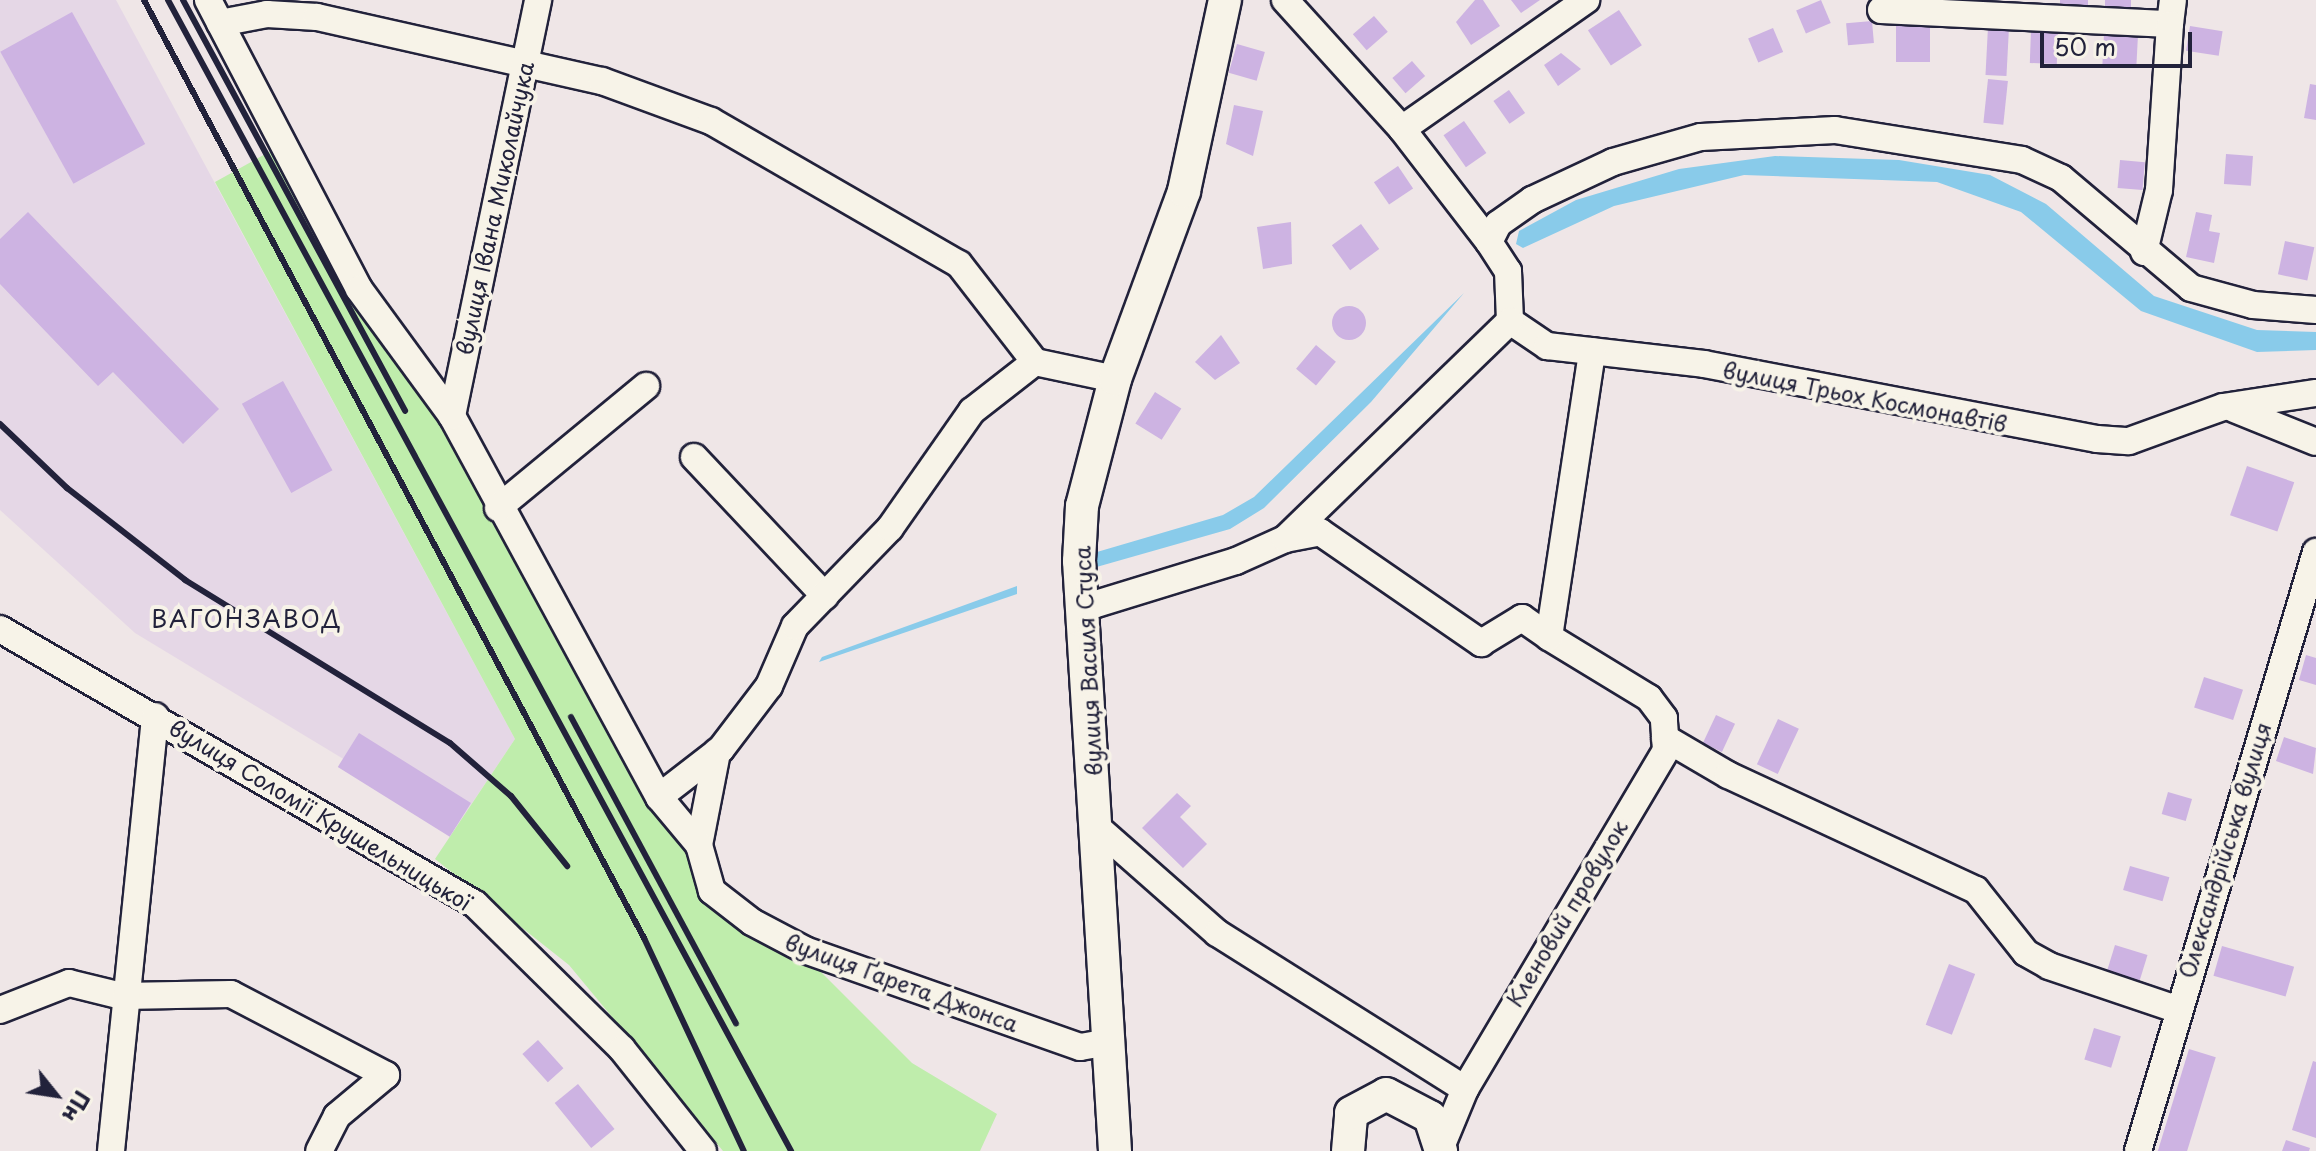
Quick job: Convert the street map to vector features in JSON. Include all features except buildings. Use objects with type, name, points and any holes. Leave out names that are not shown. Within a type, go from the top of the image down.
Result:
[{"type":"main road","name":"вулиця Василя Стуса","points":[[1115,1151],[1098,828],[1081,601],[1082,506],[1115,379],[1160,271],[1184,191],[1225,0]]},
{"type":"main road","points":[[1347,1150],[1346,1124],[1357,1105],[1386,1094],[1421,1107],[1441,1149]]},
{"type":"street","name":"вулиця Івана Миколайчука","points":[[452,416],[538,0]]},
{"type":"street","points":[[1285,0],[1402,129],[1489,242],[1508,271],[1510,321],[1285,539]]},
{"type":"street","points":[[1402,129],[1586,0]]},
{"type":"street","points":[[1881,10],[2172,12],[2159,190],[2144,252]]},
{"type":"street","points":[[214,12],[317,17],[524,66],[602,81],[711,121],[959,264],[1035,362],[1115,379]]},
{"type":"street","name":"вулиця Ґарета Джонса","points":[[214,12],[359,289],[452,416],[498,508],[659,797],[699,845],[712,891],[805,950],[1080,1047],[1109,1042]]},
{"type":"street","points":[[1489,242],[1498,224],[1532,200],[1613,162],[1701,137],[1805,129],[1959,145],[2022,160],[2061,178],[2144,252],[2191,288],[2253,305],[2316,310]]},
{"type":"street","name":"вулиця Трьох Космонавтів","points":[[1510,321],[1547,346],[1704,364],[2097,439],[2129,441],[2223,407],[2316,393]]},
{"type":"street","points":[[1549,637],[1592,351]]},
{"type":"street","points":[[659,797],[717,752],[769,686],[795,626],[890,528],[972,411],[1035,362]]},
{"type":"street","points":[[498,508],[646,386]]},
{"type":"street","points":[[2223,407],[2252,412],[2316,442]]},
{"type":"street","points":[[694,457],[825,596]]},
{"type":"street","points":[[1081,601],[1096,604],[1222,565],[1285,539],[1320,532],[1481,643],[1522,618],[1649,698],[1664,718],[1665,738],[1728,775],[1976,890],[2026,953],[2049,966],[2176,1009]]},
{"type":"street","name":"Олександрійська вулиця","points":[[2138,1151],[2176,1009],[2316,552]]},
{"type":"street","name":"вулиця Соломії Крушельницької","points":[[0,629],[475,904],[622,1049],[703,1151]]},
{"type":"street","points":[[111,1151],[122,996],[155,716]]},
{"type":"street","name":"Кленовий провулок","points":[[1441,1149],[1465,1089],[1666,750],[1665,738]]},
{"type":"street","points":[[699,845],[717,752]]},
{"type":"street","points":[[1098,828],[1217,933],[1465,1089]]},
{"type":"street","points":[[0,1010],[69,983],[122,996],[231,994],[386,1075],[337,1116],[319,1151]]},
{"type":"shaded area","points":[[0,0],[116,0],[515,739],[456,827],[135,633],[0,510]]},
{"type":"green space","points":[[278,147],[679,836],[695,852],[707,897],[814,965],[912,1063],[997,1114],[980,1151],[723,1151],[569,965],[435,859],[515,739],[215,182]]},
{"type":"water","points":[[1775,156],[1899,160],[1990,175],[2046,204],[2154,296],[2257,330],[2316,332],[2316,350],[2257,352],[2141,311],[2021,212],[1937,182],[1744,175],[1614,206],[1523,248],[1516,244],[1519,231],[1576,200],[1679,169]]},
{"type":"water","points":[[1464,293],[1371,402],[1264,508],[1230,529],[1093,568],[1097,552],[1223,515],[1254,497]]},
{"type":"water","points":[[1017,586],[1017,594],[819,662],[822,657]]},
{"type":"railway","points":[[144,0],[644,938],[744,1151]]},
{"type":"railway","points":[[168,0],[791,1151]]},
{"type":"railway","points":[[183,0],[405,411]]},
{"type":"railway","points":[[0,424],[67,488],[185,580],[450,743],[511,796],[567,866]]},
{"type":"railway","points":[[571,717],[736,1023]]},
{"type":"district","name":"ВАГОНЗАВОД","points":[[247,619]]}]
